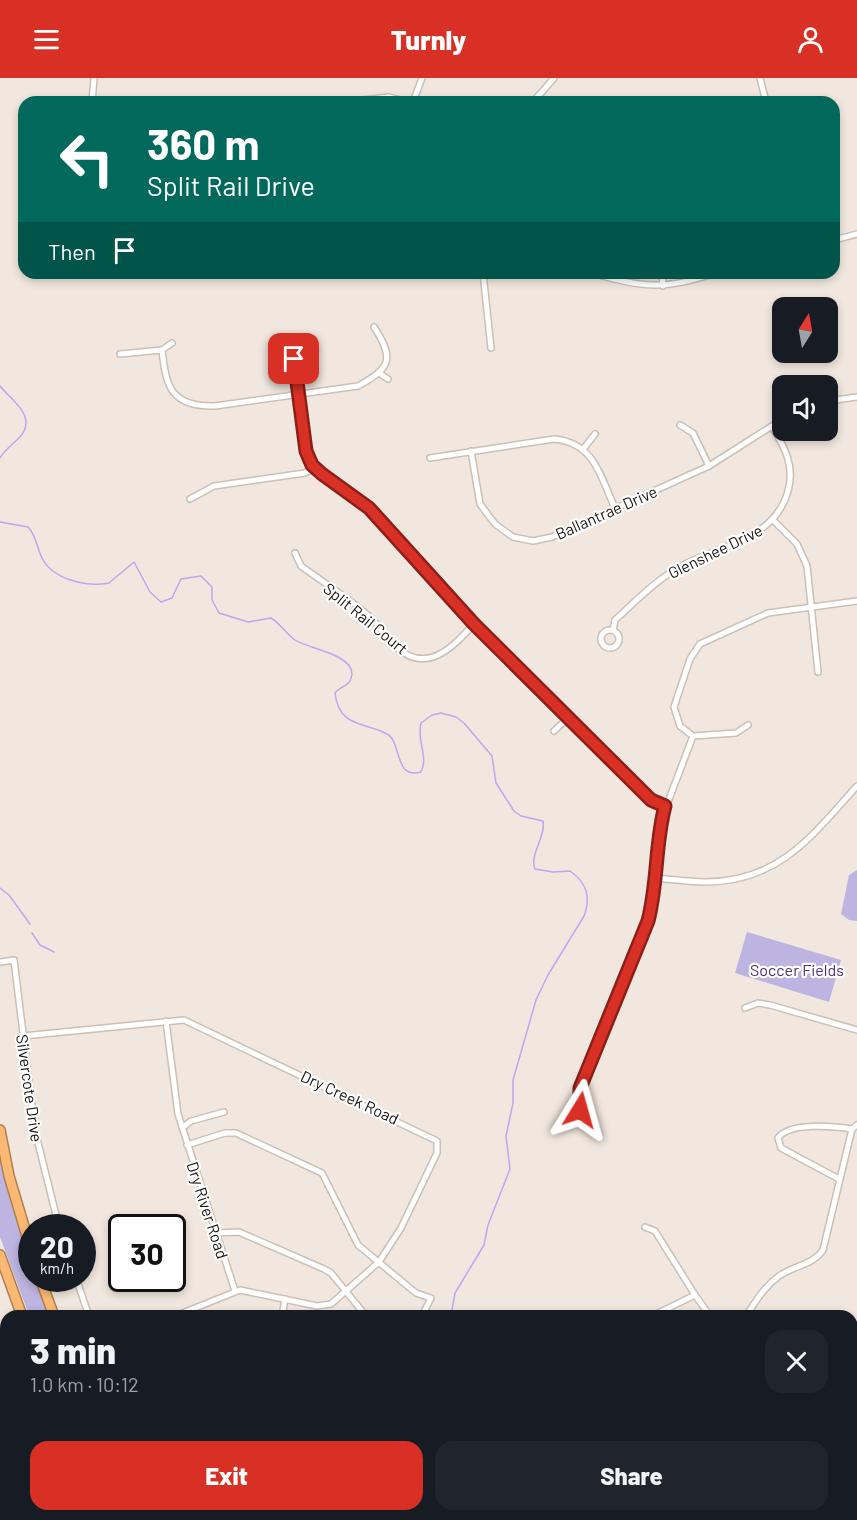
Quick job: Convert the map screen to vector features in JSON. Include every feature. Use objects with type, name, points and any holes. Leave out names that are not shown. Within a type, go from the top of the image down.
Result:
[{"type":"highway","points":[[0,1130],[9,1176],[20,1214]]},
{"type":"highway","points":[[0,1255],[20,1310]]},
{"type":"highway","points":[[45,1292],[52,1310]]},
{"type":"street","points":[[92,96],[94,78]]},
{"type":"street","points":[[415,96],[422,78]]},
{"type":"street","points":[[538,96],[554,78]]},
{"type":"street","points":[[760,78],[764,96]]},
{"type":"street","points":[[840,238],[857,234]]},
{"type":"street","points":[[484,279],[491,348]]},
{"type":"street","points":[[613,279],[639,286],[663,286],[696,279]]},
{"type":"street","points":[[662,279],[663,286]]},
{"type":"street","points":[[162,350],[166,380],[172,392],[183,401],[199,407],[358,386],[379,373],[388,357],[387,347],[374,327]]},
{"type":"street","points":[[274,341],[289,351],[294,359],[306,451],[315,468],[369,508],[474,624],[651,800],[665,806]]},
{"type":"street","points":[[120,354],[162,350],[172,343]]},
{"type":"street","points":[[379,373],[388,379]]},
{"type":"street","points":[[838,400],[857,397]]},
{"type":"street","points":[[680,424],[693,433],[709,466]]},
{"type":"street","name":"Ballantrae Drive","points":[[471,451],[480,504],[495,524],[513,537],[533,541],[552,537],[709,466],[772,427]]},
{"type":"street","points":[[584,448],[595,434]]},
{"type":"street","points":[[430,458],[554,439],[569,440],[584,448],[591,457],[615,508]]},
{"type":"street","name":"Glenshee Drive","points":[[613,630],[615,620],[662,578],[758,532],[774,521],[785,505],[790,484],[790,464],[781,441]]},
{"type":"street","points":[[190,499],[214,486],[305,473],[315,468]]},
{"type":"street","points":[[774,521],[797,544],[807,566],[818,672]]},
{"type":"street","name":"Split Rail Court","points":[[295,553],[301,566],[371,618],[397,648],[410,656],[429,658],[445,653],[474,624]]},
{"type":"street","points":[[748,725],[736,733],[693,736],[680,726],[674,707],[690,659],[700,644],[768,613],[857,601]]},
{"type":"street","points":[[554,731],[568,718]]},
{"type":"street","points":[[585,1128],[579,1113],[580,1088],[648,921],[660,823],[693,736]]},
{"type":"street","points":[[654,878],[704,882],[733,880],[759,873],[782,862],[804,845],[857,786]]},
{"type":"street","name":"Silvercote Drive","points":[[0,962],[14,960],[35,1131],[55,1214]]},
{"type":"street","points":[[745,1008],[758,1003],[770,1005],[857,1030]]},
{"type":"street","name":"Dry Creek Road","points":[[23,1036],[184,1020],[437,1141],[437,1153],[401,1228],[379,1262],[346,1293],[325,1306],[247,1290],[235,1291],[193,1310]]},
{"type":"street","name":"Dry River Road","points":[[166,1021],[175,1102],[235,1291]]},
{"type":"street","points":[[182,1128],[191,1121],[224,1112]]},
{"type":"street","points":[[750,1310],[767,1286],[782,1274],[810,1261],[823,1250],[839,1179],[854,1127],[827,1126],[782,1132],[778,1138],[781,1148],[839,1179]]},
{"type":"street","points":[[187,1145],[225,1133],[236,1133],[322,1173],[358,1245],[416,1293],[431,1298],[425,1310]]},
{"type":"street","points":[[645,1227],[655,1231],[706,1310]]},
{"type":"street","points":[[215,1233],[239,1232],[324,1269],[361,1310]]},
{"type":"street","points":[[81,1292],[87,1310]]},
{"type":"street","points":[[664,1310],[695,1295]]},
{"type":"street","points":[[283,1310],[285,1299]]},
{"type":"green space","points":[[857,870],[857,921],[849,920],[841,914],[849,875]]},
{"type":"green space","name":"Soccer Fields","points":[[747,932],[841,960],[829,1002],[735,973]]},
{"type":"green space","points":[[0,1153],[18,1218],[18,1285],[0,1237]]},
{"type":"green space","points":[[20,1292],[41,1292],[48,1310],[27,1310]]},
{"type":"waterway","points":[[0,386],[21,409],[26,422],[20,437],[0,458]]},
{"type":"waterway","points":[[0,522],[28,527],[47,566],[62,577],[81,583],[109,583],[134,562],[150,592],[161,602],[172,598],[181,579],[201,576],[212,587],[212,600],[219,613],[248,622],[271,618],[295,640],[338,657],[350,667],[352,674],[348,684],[335,693],[342,713],[348,719],[379,730],[392,738],[406,771],[421,772],[423,766],[421,723],[432,715],[441,713],[456,717],[464,723],[492,756],[496,783],[514,811],[521,816],[543,821],[542,833],[534,858],[535,869],[553,872],[570,871],[584,886],[587,897],[584,916],[548,975],[536,1000],[513,1080],[513,1103],[506,1136],[510,1169],[488,1225],[484,1245],[455,1293],[452,1310]]},
{"type":"waterway","points":[[0,888],[9,895],[30,924]]},
{"type":"waterway","points":[[32,933],[40,945],[54,952]]},
{"type":"route","points":[[294,359],[306,451],[312,465],[369,508],[474,624],[651,800],[665,806],[660,823],[652,905],[648,921],[580,1088],[580,1110]]}]
